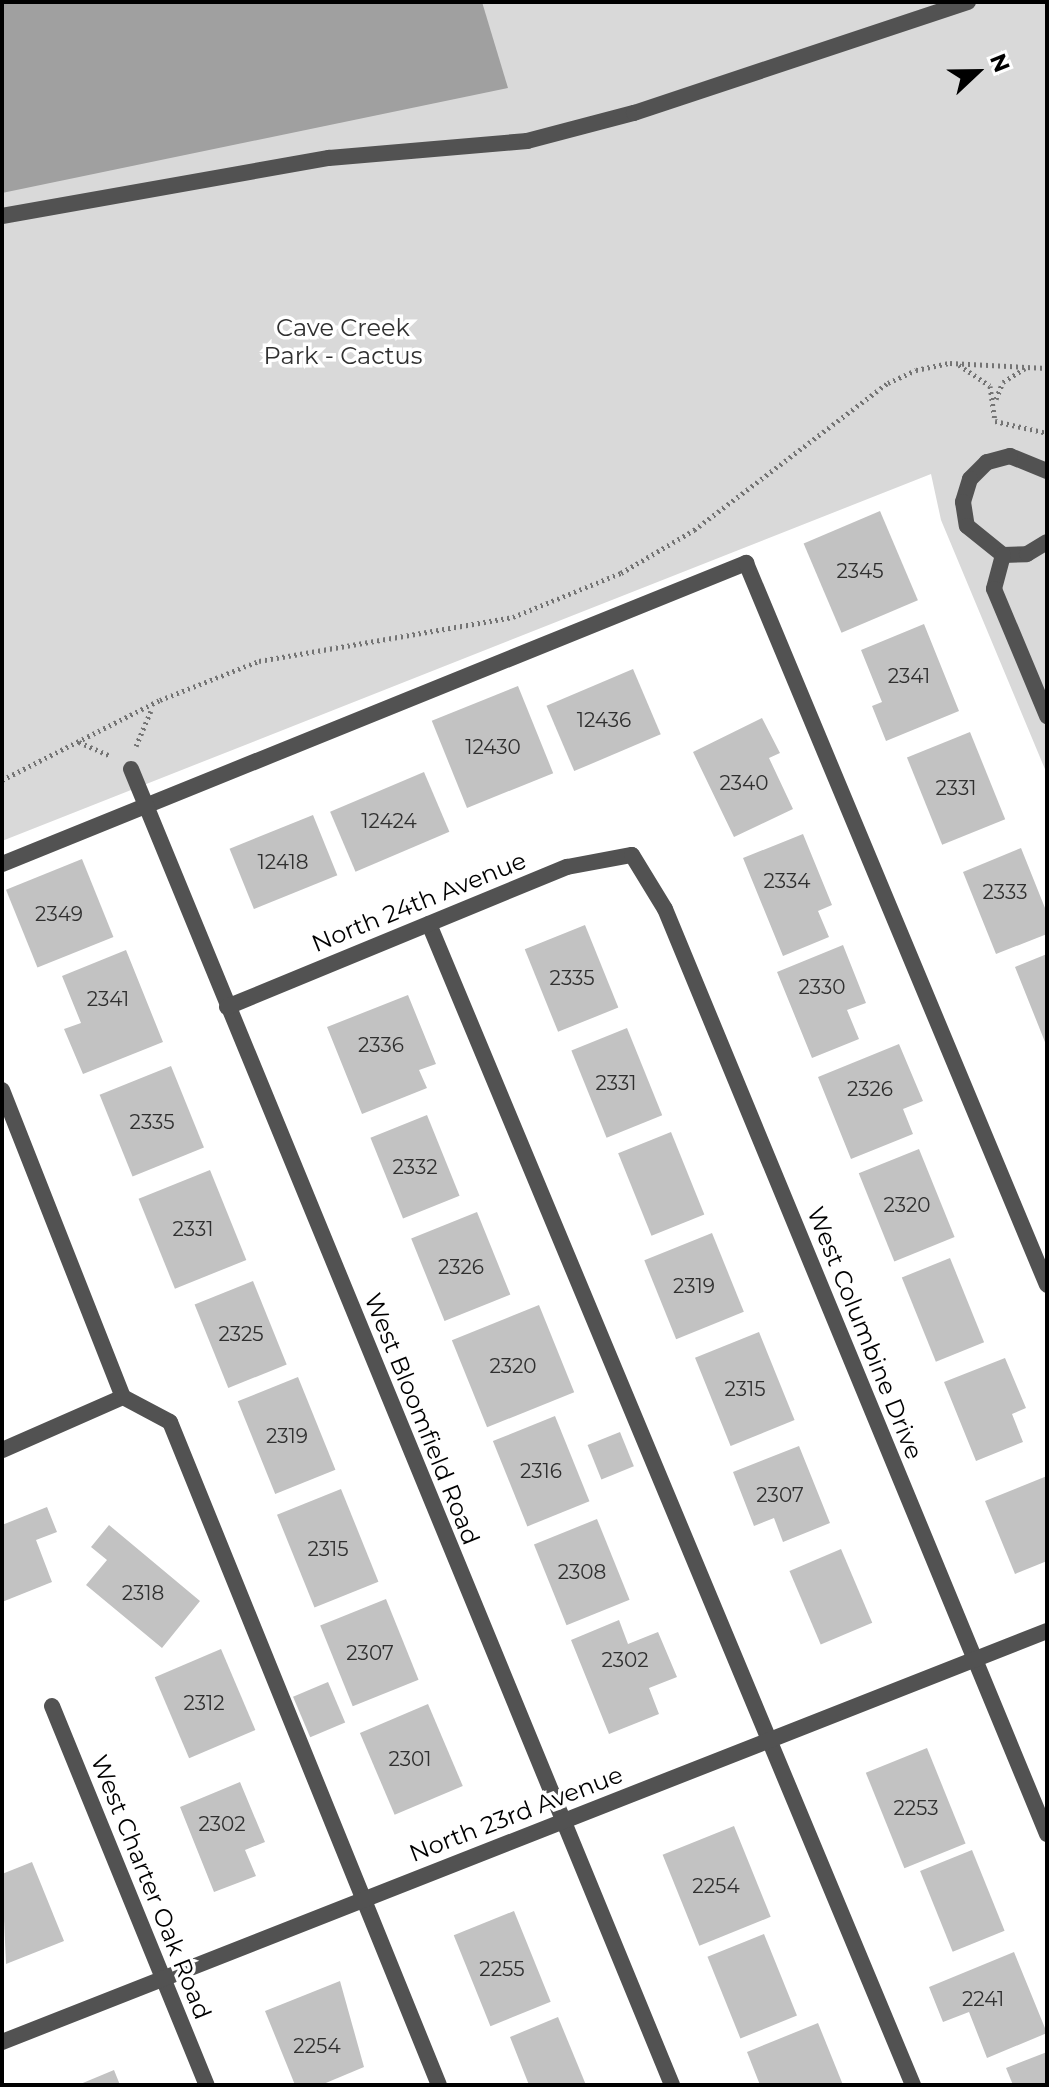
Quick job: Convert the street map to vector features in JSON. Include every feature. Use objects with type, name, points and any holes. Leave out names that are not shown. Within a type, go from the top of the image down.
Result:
[{"type":"street","points":[[2,216],[329,158],[527,141],[634,113],[968,2]]},
{"type":"street","points":[[1047,471],[1010,456],[987,462],[970,479],[963,502],[967,526],[1003,555],[1027,554],[1047,542]]},
{"type":"street","points":[[1003,555],[994,589],[1047,716]]},
{"type":"street","points":[[2,864],[145,803],[746,563],[1047,1285]]},
{"type":"street","name":"West Bloomfield Road","points":[[131,769],[561,1822],[672,2085]]},
{"type":"street","name":"North 24th Avenue","points":[[227,1007],[567,867],[632,855]]},
{"type":"street","name":"West Columbine Drive","points":[[632,855],[665,909],[1047,1834]]},
{"type":"street","points":[[429,924],[765,1741],[913,2085]]},
{"type":"street","points":[[2,1090],[123,1397],[170,1422],[360,1901],[439,2085]]},
{"type":"street","points":[[2,1450],[123,1397]]},
{"type":"street","name":"North 23rd Avenue","points":[[2,2042],[1047,1631]]},
{"type":"street","name":"West Charter Oak Road","points":[[52,1706],[207,2085]]},
{"type":"path","points":[[942,365],[963,366],[990,386],[996,400],[995,421],[1047,433]]},
{"type":"path","points":[[2,780],[160,700],[259,661],[513,617],[621,573],[694,530],[888,383],[942,365],[1047,368]]},
{"type":"path","points":[[996,400],[1016,370],[1032,366]]},
{"type":"green space","name":"Cave Creek Park - Cactus","points":[[2,2],[1047,2],[1047,774],[941,520],[931,474],[2,841]]},
{"type":"shaded area","points":[[2,2],[482,2],[508,88],[2,193]]},
{"type":"building","points":[[880,511],[918,600],[841,633],[804,543]]},
{"type":"building","points":[[924,624],[959,711],[886,741],[872,706],[882,702],[861,650]]},
{"type":"building","points":[[633,669],[661,734],[574,771],[546,706]]},
{"type":"building","points":[[518,686],[553,773],[467,808],[432,721]]},
{"type":"building","points":[[762,718],[780,753],[769,758],[793,809],[734,837],[693,752]]},
{"type":"building","points":[[970,732],[1005,819],[942,845],[907,757]]},
{"type":"building","points":[[424,772],[449,832],[356,872],[330,812]]},
{"type":"building","points":[[313,815],[337,875],[254,909],[230,849]]},
{"type":"building","points":[[803,834],[832,905],[818,911],[829,937],[783,956],[743,858]]},
{"type":"building","points":[[1021,848],[1047,913],[1047,934],[996,954],[963,872]]},
{"type":"building","points":[[82,859],[113,937],[37,968],[6,890]]},
{"type":"building","points":[[585,925],[618,1008],[558,1032],[525,949]]},
{"type":"building","points":[[843,945],[866,1003],[847,1010],[859,1039],[812,1058],[777,972]]},
{"type":"building","points":[[126,950],[163,1042],[83,1074],[64,1029],[81,1023],[62,976]]},
{"type":"building","points":[[1047,954],[1047,1047],[1015,967]]},
{"type":"building","points":[[408,995],[436,1064],[419,1070],[427,1088],[362,1114],[327,1027]]},
{"type":"building","points":[[627,1028],[662,1115],[607,1138],[571,1050]]},
{"type":"building","points":[[899,1044],[923,1101],[903,1109],[913,1134],[851,1159],[818,1077]]},
{"type":"building","points":[[171,1066],[204,1148],[133,1176],[100,1095]]},
{"type":"building","points":[[427,1115],[460,1196],[403,1219],[370,1138]]},
{"type":"building","points":[[671,1132],[704,1215],[651,1236],[618,1153]]},
{"type":"building","points":[[919,1149],[955,1237],[894,1261],[859,1173]]},
{"type":"building","points":[[210,1170],[246,1260],[175,1289],[139,1199]]},
{"type":"building","points":[[477,1212],[510,1295],[445,1321],[411,1239]]},
{"type":"building","points":[[712,1233],[744,1312],[676,1339],[644,1260]]},
{"type":"building","points":[[950,1258],[984,1342],[936,1362],[902,1277]]},
{"type":"building","points":[[253,1281],[287,1364],[228,1388],[195,1305]]},
{"type":"building","points":[[539,1305],[574,1392],[487,1427],[452,1340]]},
{"type":"building","points":[[759,1332],[795,1420],[731,1446],[695,1358]]},
{"type":"building","points":[[1005,1358],[1026,1408],[1012,1414],[1023,1442],[976,1461],[944,1382]]},
{"type":"building","points":[[298,1377],[335,1470],[275,1494],[238,1401]]},
{"type":"building","points":[[555,1416],[589,1501],[527,1526],[493,1441]]},
{"type":"building","points":[[620,1432],[634,1466],[601,1479],[588,1445]]},
{"type":"building","points":[[799,1446],[830,1523],[783,1542],[774,1518],[754,1526],[733,1472]]},
{"type":"building","points":[[1047,1476],[1047,1561],[1015,1574],[985,1501]]},
{"type":"building","points":[[341,1489],[378,1582],[314,1608],[277,1515]]},
{"type":"building","points":[[47,1507],[57,1532],[36,1540],[52,1582],[2,1602],[2,1525]]},
{"type":"building","points":[[597,1519],[630,1600],[567,1625],[534,1544]]},
{"type":"building","points":[[109,1525],[200,1601],[162,1648],[86,1585],[107,1560],[91,1547]]},
{"type":"building","points":[[841,1549],[872,1623],[821,1645],[789,1571]]},
{"type":"building","points":[[386,1599],[419,1680],[353,1706],[320,1626]]},
{"type":"building","points":[[619,1620],[628,1644],[658,1632],[677,1677],[649,1688],[659,1714],[609,1734],[571,1640]]},
{"type":"building","points":[[221,1649],[255,1730],[189,1758],[155,1677]]},
{"type":"building","points":[[328,1682],[345,1723],[310,1737],[293,1697]]},
{"type":"building","points":[[428,1704],[463,1786],[395,1815],[360,1733]]},
{"type":"building","points":[[927,1748],[966,1843],[904,1868],[866,1773]]},
{"type":"building","points":[[240,1782],[265,1842],[245,1850],[256,1876],[214,1892],[180,1807]]},
{"type":"building","points":[[734,1826],[771,1917],[699,1946],[663,1855]]},
{"type":"building","points":[[972,1850],[1005,1931],[953,1952],[920,1871]]},
{"type":"building","points":[[32,1862],[64,1941],[6,1964],[2,1874]]},
{"type":"building","points":[[514,1911],[551,2002],[490,2026],[454,1935]]},
{"type":"building","points":[[764,1934],[797,2016],[740,2038],[707,1957]]},
{"type":"building","points":[[1014,1952],[1047,2033],[987,2058],[969,2012],[943,2022],[929,1987]]},
{"type":"building","points":[[340,1981],[364,2067],[321,2085],[295,2085],[265,2011]]},
{"type":"building","points":[[558,2017],[586,2085],[529,2085],[510,2037]]},
{"type":"building","points":[[818,2023],[843,2085],[760,2085],[747,2052]]},
{"type":"building","points":[[1047,2052],[1047,2085],[1013,2085],[1006,2068]]},
{"type":"building","points":[[114,2070],[120,2085],[78,2085]]}]
